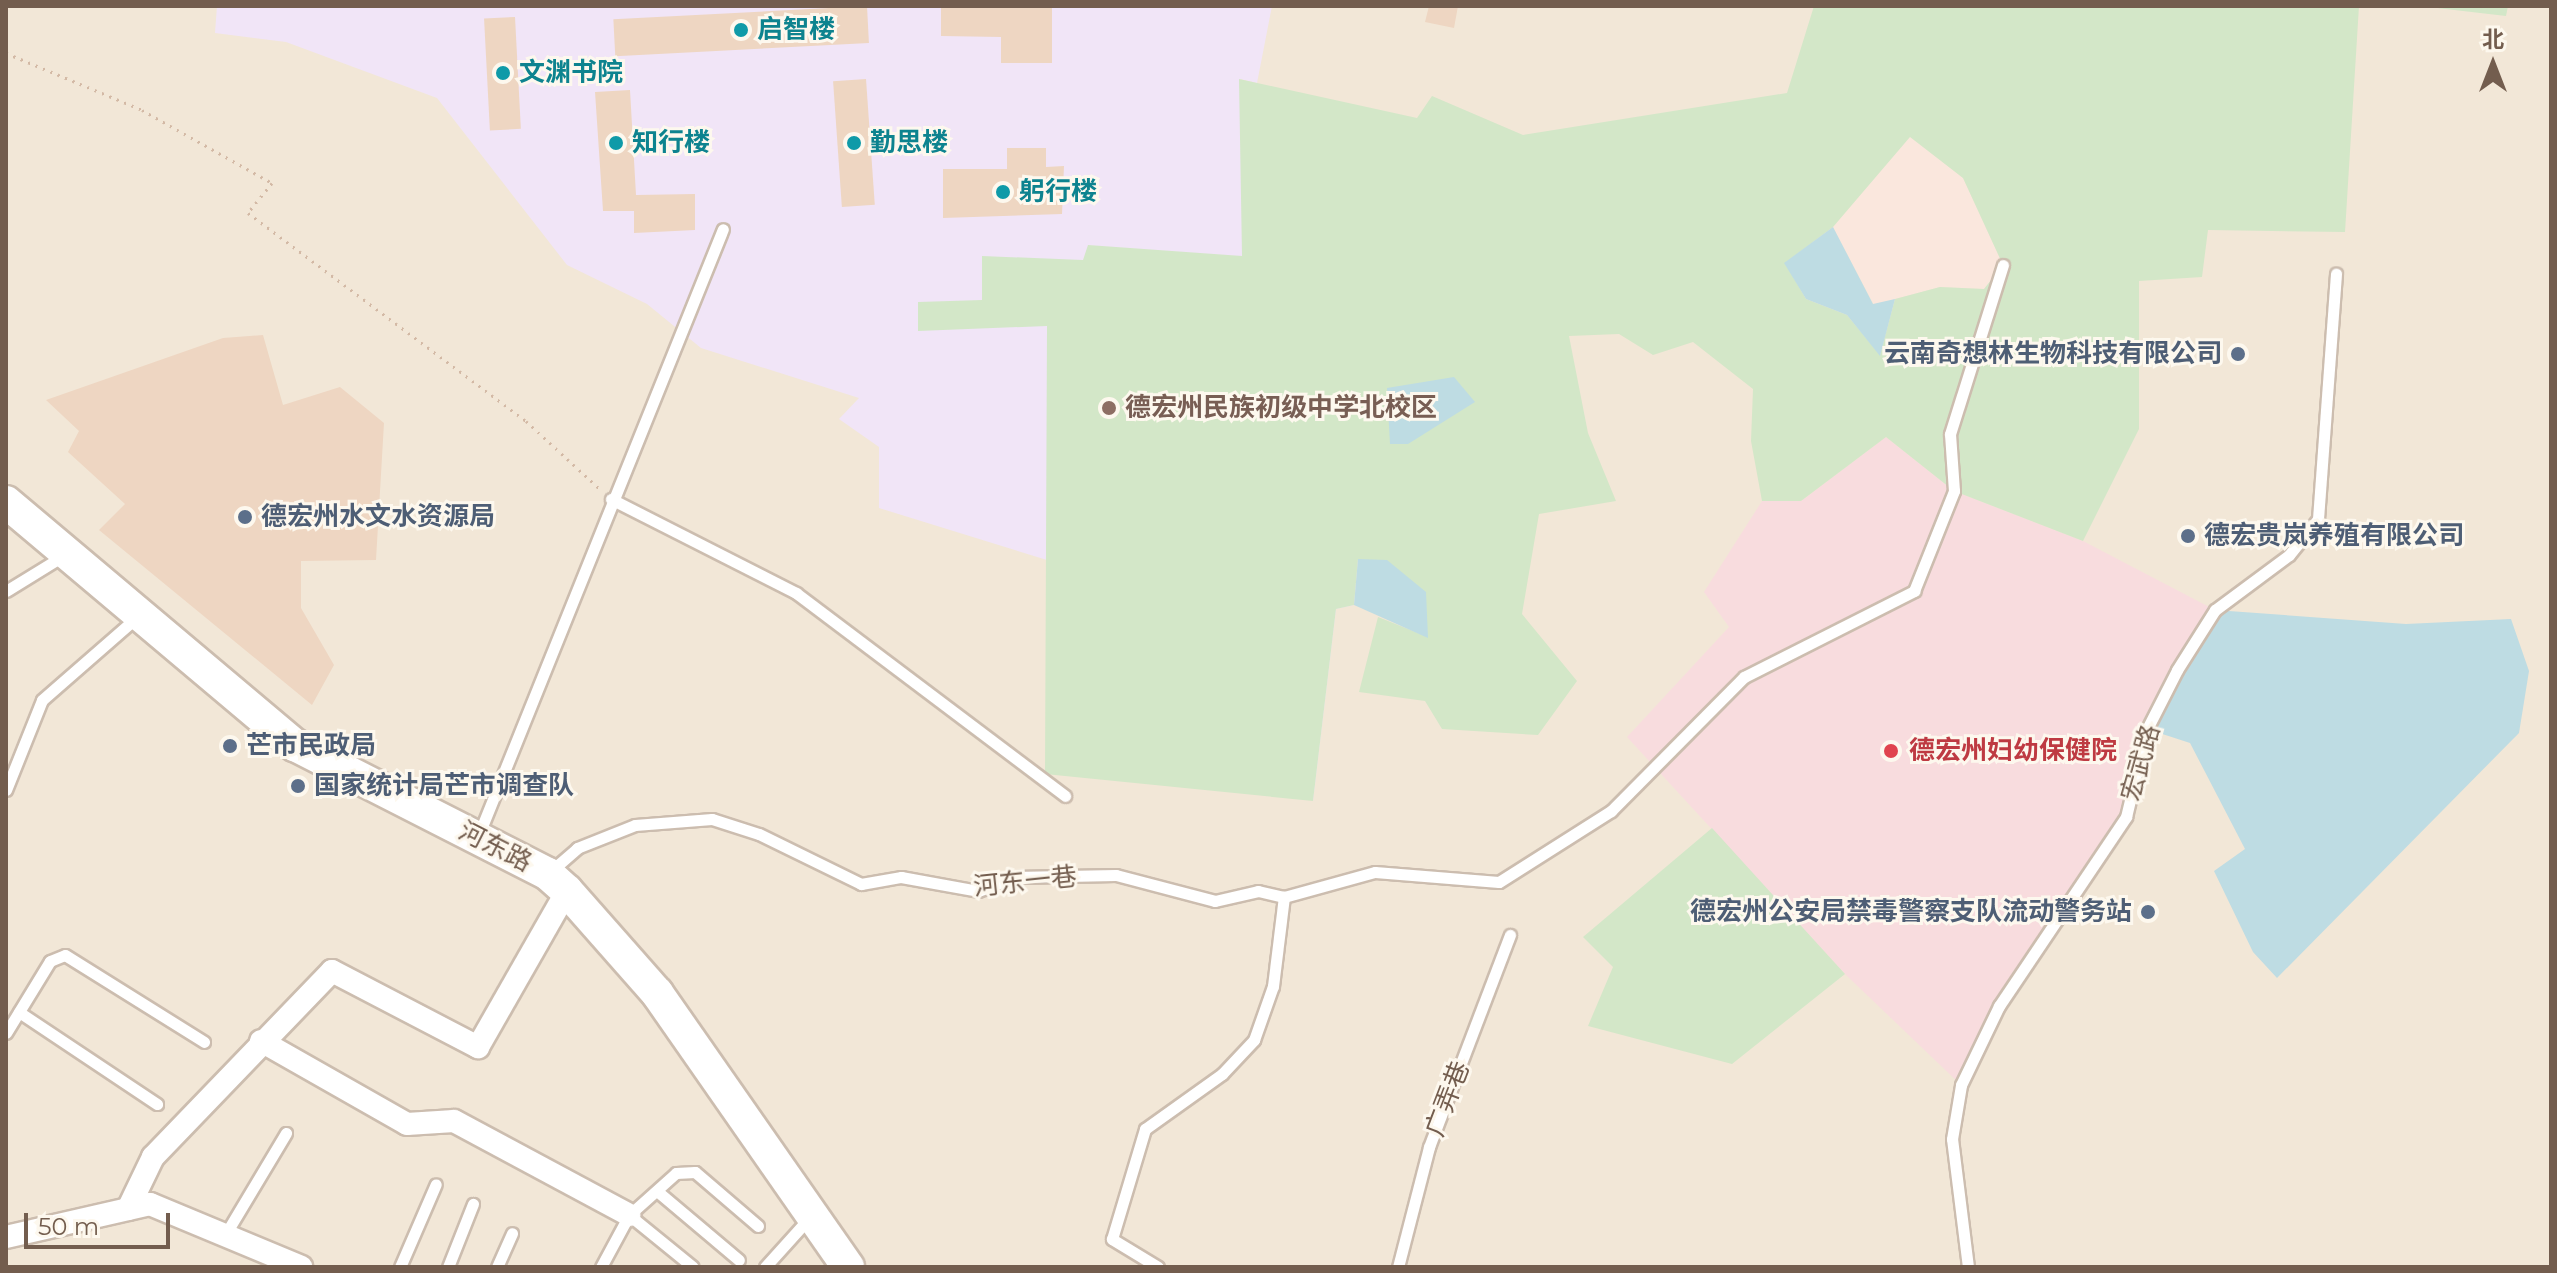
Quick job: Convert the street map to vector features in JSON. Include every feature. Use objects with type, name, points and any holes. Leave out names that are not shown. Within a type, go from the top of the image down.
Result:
[{"type":"main road","name":"河东路","points":[[6,502],[295,745],[558,883],[657,993],[848,1267]]},
{"type":"street","points":[[128,1209],[153,1157],[261,1041],[332,971],[478,1047],[558,883]]},
{"type":"street","points":[[261,1041],[407,1124],[454,1121],[629,1215]]},
{"type":"street","points":[[6,1237],[150,1204],[301,1267]]},
{"type":"lane","points":[[477,838],[611,499],[723,229]]},
{"type":"lane","name":"河东一巷","points":[[558,883],[577,848],[635,825],[712,819],[759,834],[861,884],[901,877],[978,891],[1014,877],[1116,875],[1215,901],[1258,891],[1284,897],[1375,872],[1499,882],[1520,872],[1611,811],[1744,677],[1914,591],[1954,491],[1950,434],[2003,265]]},
{"type":"lane","name":"宏武路","points":[[1968,1267],[1952,1139],[1961,1085],[1999,1006],[2126,817],[2147,729],[2177,670],[2215,610],[2289,555],[2318,519],[2336,274]]},
{"type":"lane","points":[[611,499],[796,593],[1065,796]]},
{"type":"lane","points":[[6,591],[67,554]]},
{"type":"lane","points":[[6,790],[42,700],[140,615]]},
{"type":"lane","points":[[1158,1267],[1112,1239],[1145,1129],[1222,1074],[1254,1040],[1273,986],[1284,897]]},
{"type":"lane","name":"广弄巷","points":[[1398,1267],[1429,1147],[1510,935]]},
{"type":"lane","points":[[6,1033],[50,961],[65,955],[204,1042]]},
{"type":"lane","points":[[19,1012],[157,1104]]},
{"type":"lane","points":[[225,1235],[286,1133]]},
{"type":"lane","points":[[601,1267],[629,1215],[676,1173],[695,1172],[758,1226]]},
{"type":"lane","points":[[400,1267],[436,1184]]},
{"type":"lane","points":[[657,1191],[739,1260]]},
{"type":"lane","points":[[448,1267],[473,1204]]},
{"type":"lane","points":[[629,1215],[693,1267]]},
{"type":"lane","points":[[765,1267],[812,1216]]},
{"type":"lane","points":[[497,1267],[512,1233]]},
{"type":"path","points":[[6,53],[142,110],[272,183],[248,213],[526,421],[611,499]]},
{"type":"shaded area","points":[[6,6],[2551,6],[2551,1267],[6,1267]]},
{"type":"shaded area","name":"德宏州民族初级中学北校区","points":[[217,6],[1272,6],[1257,83],[1240,79],[1372,372],[1354,605],[1336,609],[1313,801],[1047,560],[879,508],[879,447],[839,419],[859,398],[701,348],[647,304],[567,265],[437,98],[286,42],[215,33]]},
{"type":"shaded area","points":[[1910,136],[1963,178],[2003,265],[1984,289],[1940,287],[1874,305],[1833,227]]},
{"type":"shaded area","name":"德宏州妇幼保健院","points":[[1886,437],[1954,491],[2083,541],[2215,610],[2147,729],[2126,817],[1999,1006],[1961,1085],[1845,974],[1627,737],[1729,627],[1704,592],[1762,501],[1801,501]]},
{"type":"green space","points":[[1814,6],[2359,6],[2345,232],[2208,230],[2202,277],[2139,281],[2139,429],[2083,541],[1954,491],[1886,437],[1801,501],[1762,501],[1751,441],[1753,389],[1693,342],[1653,355],[1619,334],[1569,336],[1588,433],[1616,501],[1539,514],[1522,614],[1577,681],[1538,735],[1442,729],[1425,701],[1359,692],[1378,617],[1428,637],[1358,559],[1354,605],[1336,609],[1313,801],[1045,774],[1047,326],[918,331],[918,302],[982,300],[982,256],[1083,260],[1088,245],[1242,256],[1239,79],[1417,118],[1432,96],[1523,135],[1787,93]],"holes":[[[1910,137],[1963,178],[2003,265],[1984,289],[1940,287],[1895,299],[1880,355],[1847,315],[1806,299],[1785,263],[1833,227]]]},
{"type":"green space","points":[[2420,6],[2508,6],[2506,16]]},
{"type":"green space","points":[[1712,828],[1845,974],[1732,1064],[1588,1026],[1613,967],[1583,937]]},
{"type":"water","points":[[1833,227],[1873,304],[1895,299],[1880,356],[1847,315],[1806,299],[1784,263]]},
{"type":"water","points":[[1454,377],[1475,402],[1408,444],[1390,444],[1387,388]]},
{"type":"water","points":[[1358,559],[1387,560],[1426,592],[1428,638],[1354,605]]},
{"type":"water","points":[[2215,610],[2406,624],[2511,619],[2529,671],[2519,733],[2277,978],[2253,952],[2214,871],[2245,849],[2190,743],[2147,729]]},
{"type":"building","name":"启智楼","points":[[867,6],[869,43],[615,56],[613,19]]},
{"type":"building","points":[[941,6],[1052,6],[1052,63],[1001,63],[1001,37],[941,36]]},
{"type":"building","points":[[1429,6],[1458,6],[1454,28],[1425,22]]},
{"type":"building","name":"文渊书院","points":[[515,17],[521,129],[490,130],[484,19]]},
{"type":"building","name":"勤思楼","points":[[866,79],[875,205],[842,207],[833,81]]},
{"type":"building","name":"知行楼","points":[[630,90],[636,195],[695,194],[695,230],[634,233],[634,211],[603,211],[595,92]]},
{"type":"building","name":"躬行楼","points":[[1007,148],[1046,148],[1046,167],[1064,166],[1062,214],[943,218],[943,169],[1007,169]]},
{"type":"building","name":"德宏州水文水资源局","points":[[263,335],[283,405],[340,387],[384,423],[376,560],[301,561],[301,608],[334,665],[312,705],[99,530],[125,504],[68,452],[79,431],[46,400],[223,338]]},
{"type":"place","name":"启智楼","points":[[741,30]]},
{"type":"place","name":"文渊书院","points":[[503,73]]},
{"type":"place","name":"知行楼","points":[[616,143]]},
{"type":"place","name":"勤思楼","points":[[854,143]]},
{"type":"place","name":"躬行楼","points":[[1003,192]]},
{"type":"place","name":"云南奇想林生物科技有限公司","points":[[2238,354]]},
{"type":"place","name":"德宏州民族初级中学北校区","points":[[1109,408]]},
{"type":"place","name":"德宏州水文水资源局","points":[[245,517]]},
{"type":"place","name":"德宏贵岚养殖有限公司","points":[[2188,536]]},
{"type":"place","name":"芒市民政局","points":[[230,746]]},
{"type":"place","name":"德宏州妇幼保健院","points":[[1891,751]]},
{"type":"place","name":"国家统计局芒市调查队","points":[[298,786]]},
{"type":"place","name":"德宏州公安局禁毒警察支队流动警务站","points":[[2148,912]]}]
